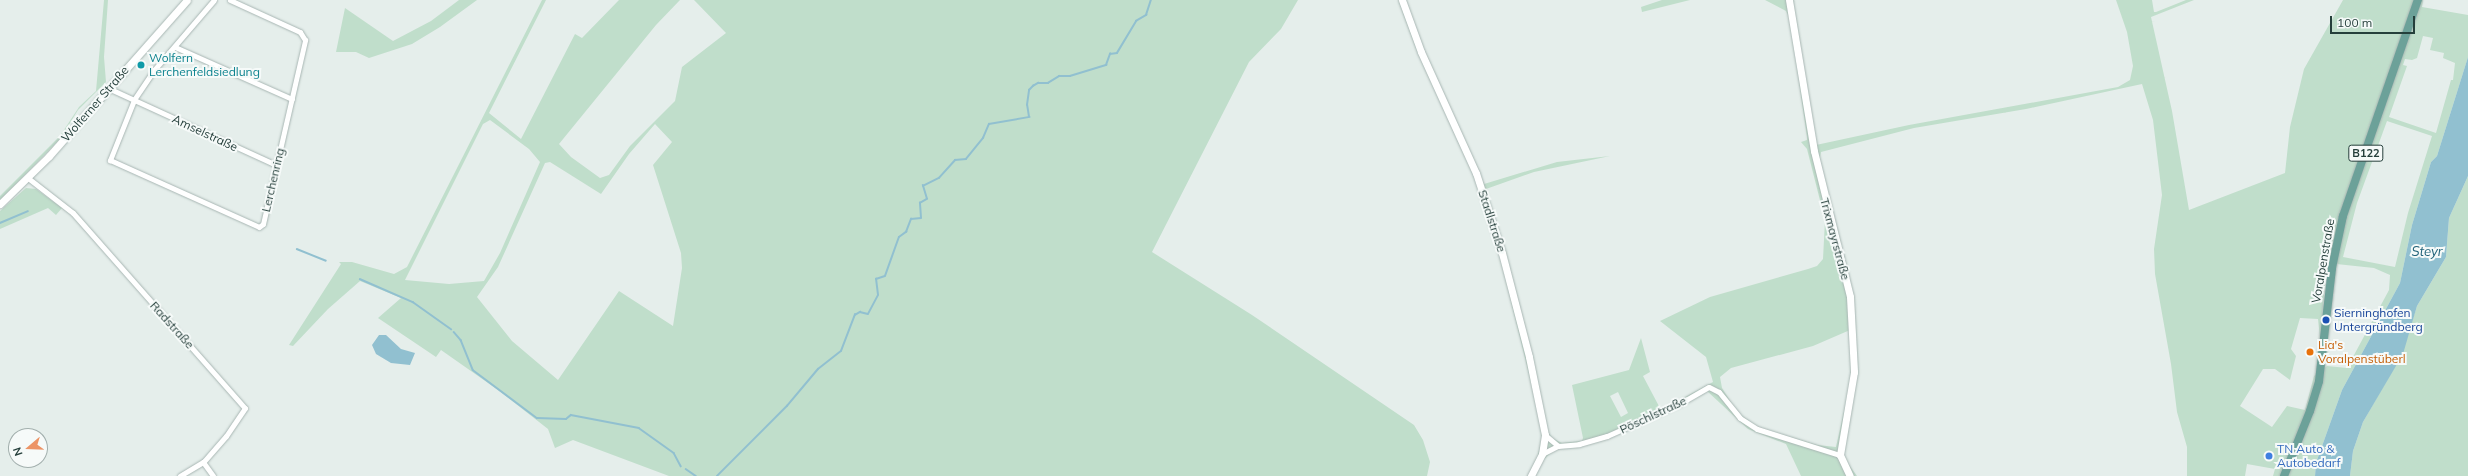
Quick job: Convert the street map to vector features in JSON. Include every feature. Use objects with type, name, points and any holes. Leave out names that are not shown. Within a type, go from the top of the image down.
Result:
[{"type":"main road","name":"Voralpenstraße","points":[[2284,476],[2310,412],[2319,382],[2332,268],[2343,216],[2418,0]]},
{"type":"street","name":"Wolferner Straße","points":[[0,204],[28,178],[187,0]]},
{"type":"street","name":"Lerchenring","points":[[214,0],[154,70],[134,100],[110,160],[120,166],[260,227],[263,224],[292,99],[304,35],[230,0]]},
{"type":"street","name":"Stadlstraße","points":[[1402,0],[1420,52],[1464,144],[1490,210],[1515,297],[1545,435],[1542,454]]},
{"type":"street","name":"Trixmayrstraße","points":[[1789,0],[1814,151],[1844,265],[1853,322],[1854,372],[1840,455]]},
{"type":"street","points":[[175,47],[292,99]]},
{"type":"street","points":[[108,88],[134,100]]},
{"type":"street","name":"Amselstraße","points":[[134,100],[276,165]]},
{"type":"street","name":"Radstraße","points":[[28,178],[73,213],[245,408],[226,436],[203,462],[180,476]]},
{"type":"street","name":"Pöschlstraße","points":[[1542,454],[1558,446],[1579,444],[1606,436],[1679,404],[1709,387],[1719,392],[1740,418],[1756,429],[1840,455]]},
{"type":"street","points":[[1545,435],[1558,446]]},
{"type":"street","points":[[1531,476],[1542,454]]},
{"type":"street","points":[[1840,455],[1850,476]]},
{"type":"street","points":[[203,462],[213,476]]},
{"type":"green space","points":[[104,0],[108,0],[104,57],[106,82],[78,110],[60,139],[0,200],[0,196],[60,136],[79,107],[96,91]]},
{"type":"green space","points":[[459,0],[477,0],[440,27],[412,44],[369,58],[356,52],[336,52],[345,8],[393,41],[431,21]]},
{"type":"green space","points":[[542,0],[546,0],[489,113],[521,139],[575,34],[582,38],[619,0],[680,0],[656,25],[559,144],[571,157],[600,178],[609,175],[630,146],[675,101],[682,67],[726,33],[694,0],[1298,0],[1281,29],[1249,62],[1152,252],[1252,315],[1414,425],[1423,440],[1430,462],[1427,476],[669,476],[573,440],[555,448],[548,429],[498,390],[441,350],[436,357],[378,318],[401,298],[360,281],[328,309],[293,346],[289,345],[341,264],[339,262],[352,262],[394,274],[407,267]],"holes":[[[490,120],[529,149],[540,162],[500,253],[484,281],[449,284],[405,280],[483,124]],[[655,124],[672,142],[653,165],[681,253],[682,268],[673,326],[619,291],[558,380],[512,341],[477,297],[498,267],[545,163],[550,162],[601,194],[629,154]]]},
{"type":"green space","points":[[1662,0],[1690,0],[1642,12],[1641,7]]},
{"type":"green space","points":[[1765,0],[1793,0],[1816,145],[1909,125],[2118,87],[2130,80],[2133,66],[2127,32],[2116,0],[2152,0],[2154,12],[2156,12],[2186,0],[2194,0],[2151,17],[2172,111],[2189,210],[2285,173],[2290,127],[2304,69],[2343,0],[2423,0],[2422,7],[2468,15],[2468,57],[2437,156],[2431,162],[2412,225],[2400,283],[2342,390],[2316,463],[2315,476],[2273,476],[2275,469],[2247,464],[2245,476],[2187,476],[2187,447],[2177,412],[2171,364],[2155,274],[2154,249],[2162,195],[2153,120],[2142,84],[2026,109],[1914,128],[1821,152],[1819,162],[1844,255],[1855,315],[1857,367],[1843,452],[1847,462],[1857,476],[1801,476],[1786,444],[1748,429],[1707,391],[1678,407],[1604,440],[1555,449],[1540,463],[1538,454],[1542,439],[1541,423],[1498,248],[1477,182],[1417,51],[1399,2],[1484,184],[1557,162],[1610,156],[1534,172],[1486,189],[1502,242],[1547,430],[1552,438],[1562,443],[1582,441],[1583,438],[1572,385],[1629,370],[1641,338],[1650,372],[1643,376],[1661,410],[1713,382],[1706,357],[1660,321],[1710,297],[1817,266],[1823,259],[1825,220],[1807,149],[1801,142],[1807,140],[1807,137],[1790,19],[1786,11]],"holes":[[[2423,36],[2433,38],[2430,50],[2444,53],[2443,58],[2455,63],[2453,80],[2451,80],[2436,133],[2389,117],[2407,66],[2403,65],[2405,59],[2412,60],[2417,58]],[[2387,121],[2432,136],[2408,213],[2395,267],[2343,257],[2357,203]],[[2327,263],[2374,268],[2390,275],[2389,290],[2347,368],[2327,366],[2314,376],[2305,410],[2287,406],[2272,427],[2240,406],[2263,369],[2275,369],[2290,380],[2296,356],[2291,349],[2300,318],[2318,319],[2320,338]],[[1850,330],[1852,351],[1850,385],[1836,447],[1817,445],[1757,427],[1737,412],[1722,388],[1720,377],[1731,368],[1813,346]],[[1618,392],[1628,413],[1621,417],[1610,396]]]},
{"type":"green space","points":[[2468,176],[2468,476],[2350,476],[2353,451],[2363,422],[2402,354],[2417,306],[2446,257],[2449,218]]},
{"type":"green space","points":[[26,188],[36,189],[62,208],[56,215],[48,208],[0,229],[0,211]]},
{"type":"water","name":"Steyr","points":[[2468,57],[2468,176],[2449,218],[2446,257],[2417,306],[2403,354],[2363,422],[2353,451],[2350,476],[2315,476],[2316,463],[2342,390],[2400,283],[2412,225],[2431,162],[2437,156]]},
{"type":"water","points":[[379,335],[386,335],[401,349],[415,353],[410,365],[391,363],[376,354],[372,345]]},
{"type":"waterway","points":[[717,476],[787,406],[818,369],[841,351],[855,315],[860,312],[868,314],[878,295],[876,279],[885,276],[899,237],[906,232],[911,219],[921,218],[920,203],[927,199],[923,186],[939,178],[955,160],[966,159],[983,138],[989,124],[1029,117],[1027,105],[1029,90],[1033,86],[1038,83],[1048,83],[1059,76],[1070,76],[1106,65],[1110,54],[1117,53],[1136,21],[1146,15],[1151,0]]},
{"type":"waterway","points":[[0,223],[28,211]]},
{"type":"waterway","points":[[297,249],[326,261]]},
{"type":"waterway","points":[[360,279],[413,302],[451,329]]},
{"type":"waterway","points":[[454,332],[461,340],[473,370],[537,418],[566,419],[571,415],[639,428],[674,453],[681,466]]},
{"type":"waterway","points":[[686,469],[696,476]]},
{"type":"place","name":"Wolfern Lerchenfeldsiedlung","points":[[141,65]]},
{"type":"place","name":"Sierninghofen Untergründberg","points":[[2326,320]]},
{"type":"place","name":"Lia's Voralpenstüberl","points":[[2310,352]]},
{"type":"place","name":"TN Auto & Autobedarf","points":[[2269,456]]}]
